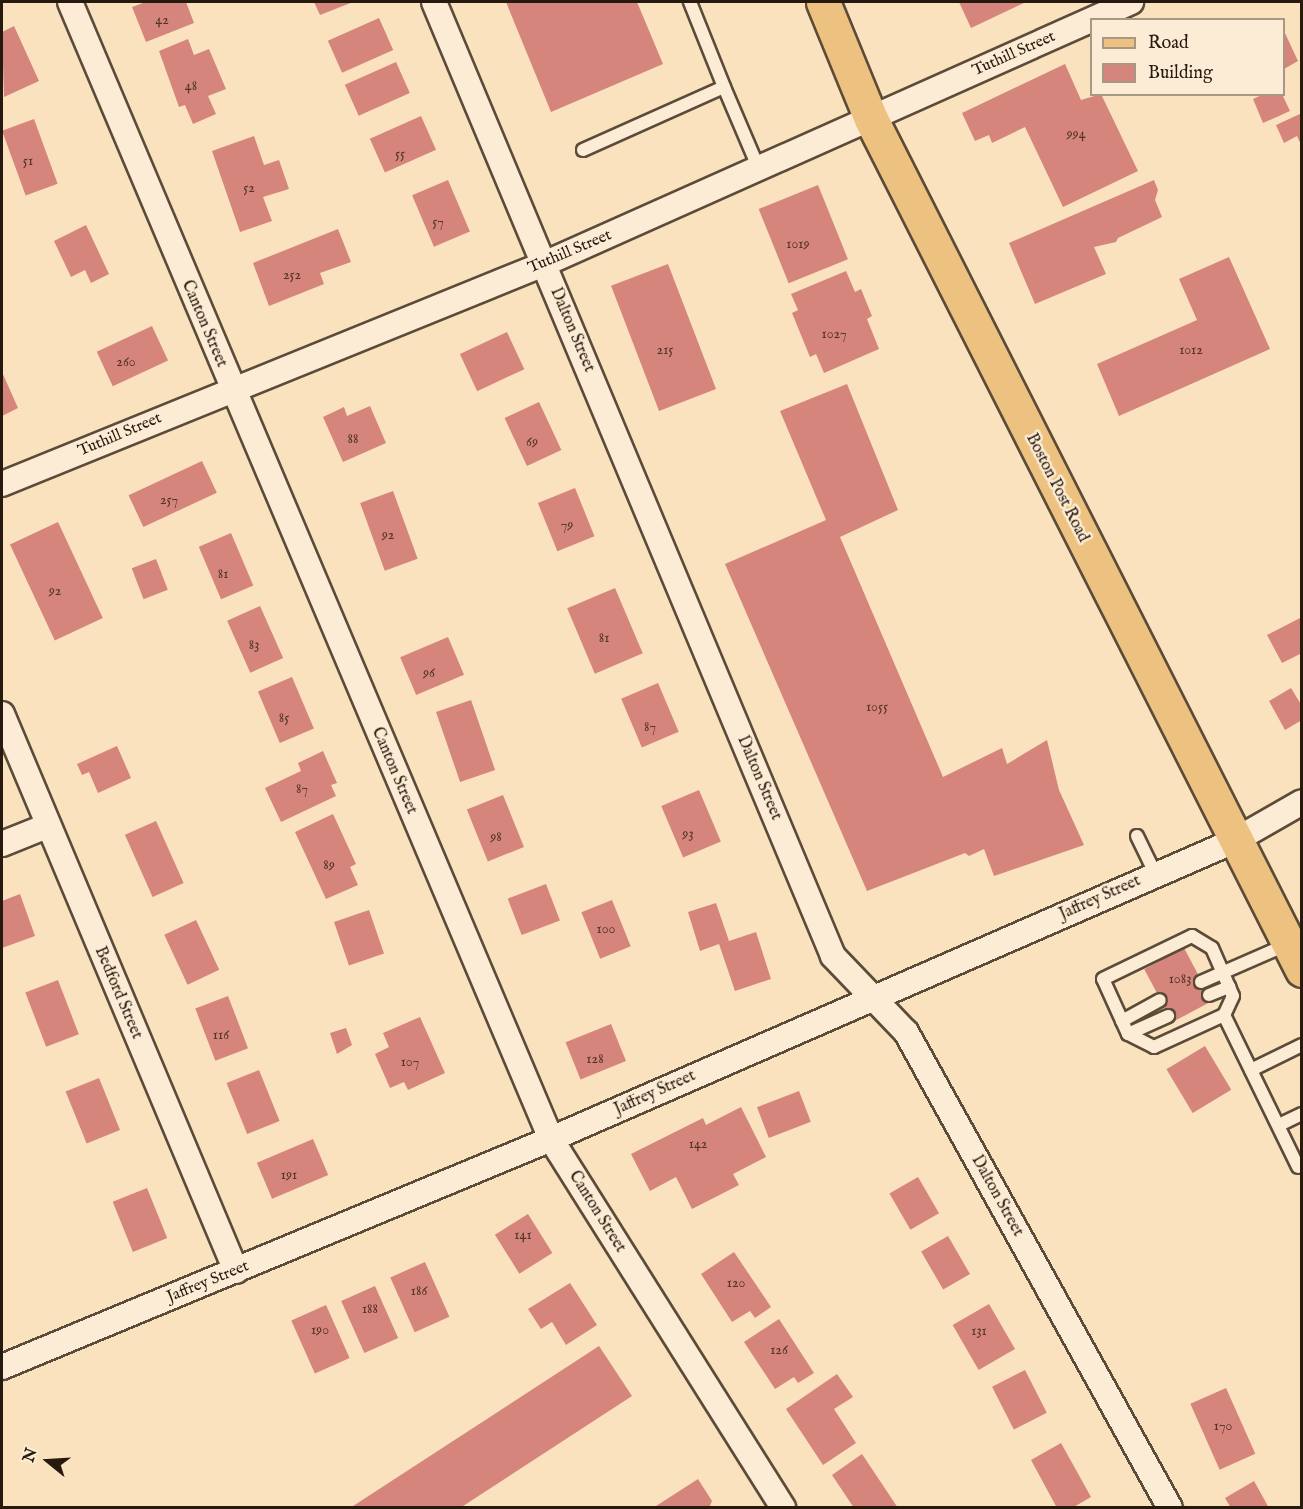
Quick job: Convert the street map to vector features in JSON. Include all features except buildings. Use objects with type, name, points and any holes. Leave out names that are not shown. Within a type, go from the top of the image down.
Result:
[{"type":"main road","name":"Boston Post Road","points":[[823,2],[871,119],[1234,841],[1295,957]]},
{"type":"street","name":"Canton Street","points":[[70,2],[231,388],[551,1139],[783,1508]]},
{"type":"street","name":"Dalton Street","points":[[434,2],[833,956],[906,1032],[1170,1508]]},
{"type":"street","name":"Tuthill Street","points":[[1095,18],[1131,2]]},
{"type":"street","name":"Tuthill Street","points":[[2,484],[231,388],[544,264],[1090,20]]},
{"type":"street","name":"Bedford Street","points":[[2,714],[46,826],[236,1271]]},
{"type":"street","name":"Jaffrey Street","points":[[2,1367],[551,1139],[1155,873],[1234,841],[1302,802]]},
{"type":"street","points":[[2,844],[46,826]]},
{"type":"lane","points":[[690,2],[759,169]]},
{"type":"lane","points":[[583,150],[724,87]]},
{"type":"lane","points":[[1137,836],[1155,873]]},
{"type":"lane","points":[[1192,936],[1212,948],[1229,987],[1233,996],[1224,1015],[1154,1047],[1128,1034],[1103,979],[1192,936]]},
{"type":"lane","points":[[1201,982],[1222,972],[1295,957]]},
{"type":"lane","points":[[1209,995],[1229,987]]},
{"type":"lane","points":[[1122,1021],[1160,1000]]},
{"type":"lane","points":[[1224,1015],[1298,1167]]},
{"type":"lane","points":[[1128,1034],[1168,1016]]},
{"type":"lane","points":[[1251,1070],[1302,1045]]},
{"type":"lane","points":[[1279,1125],[1302,1114]]}]
